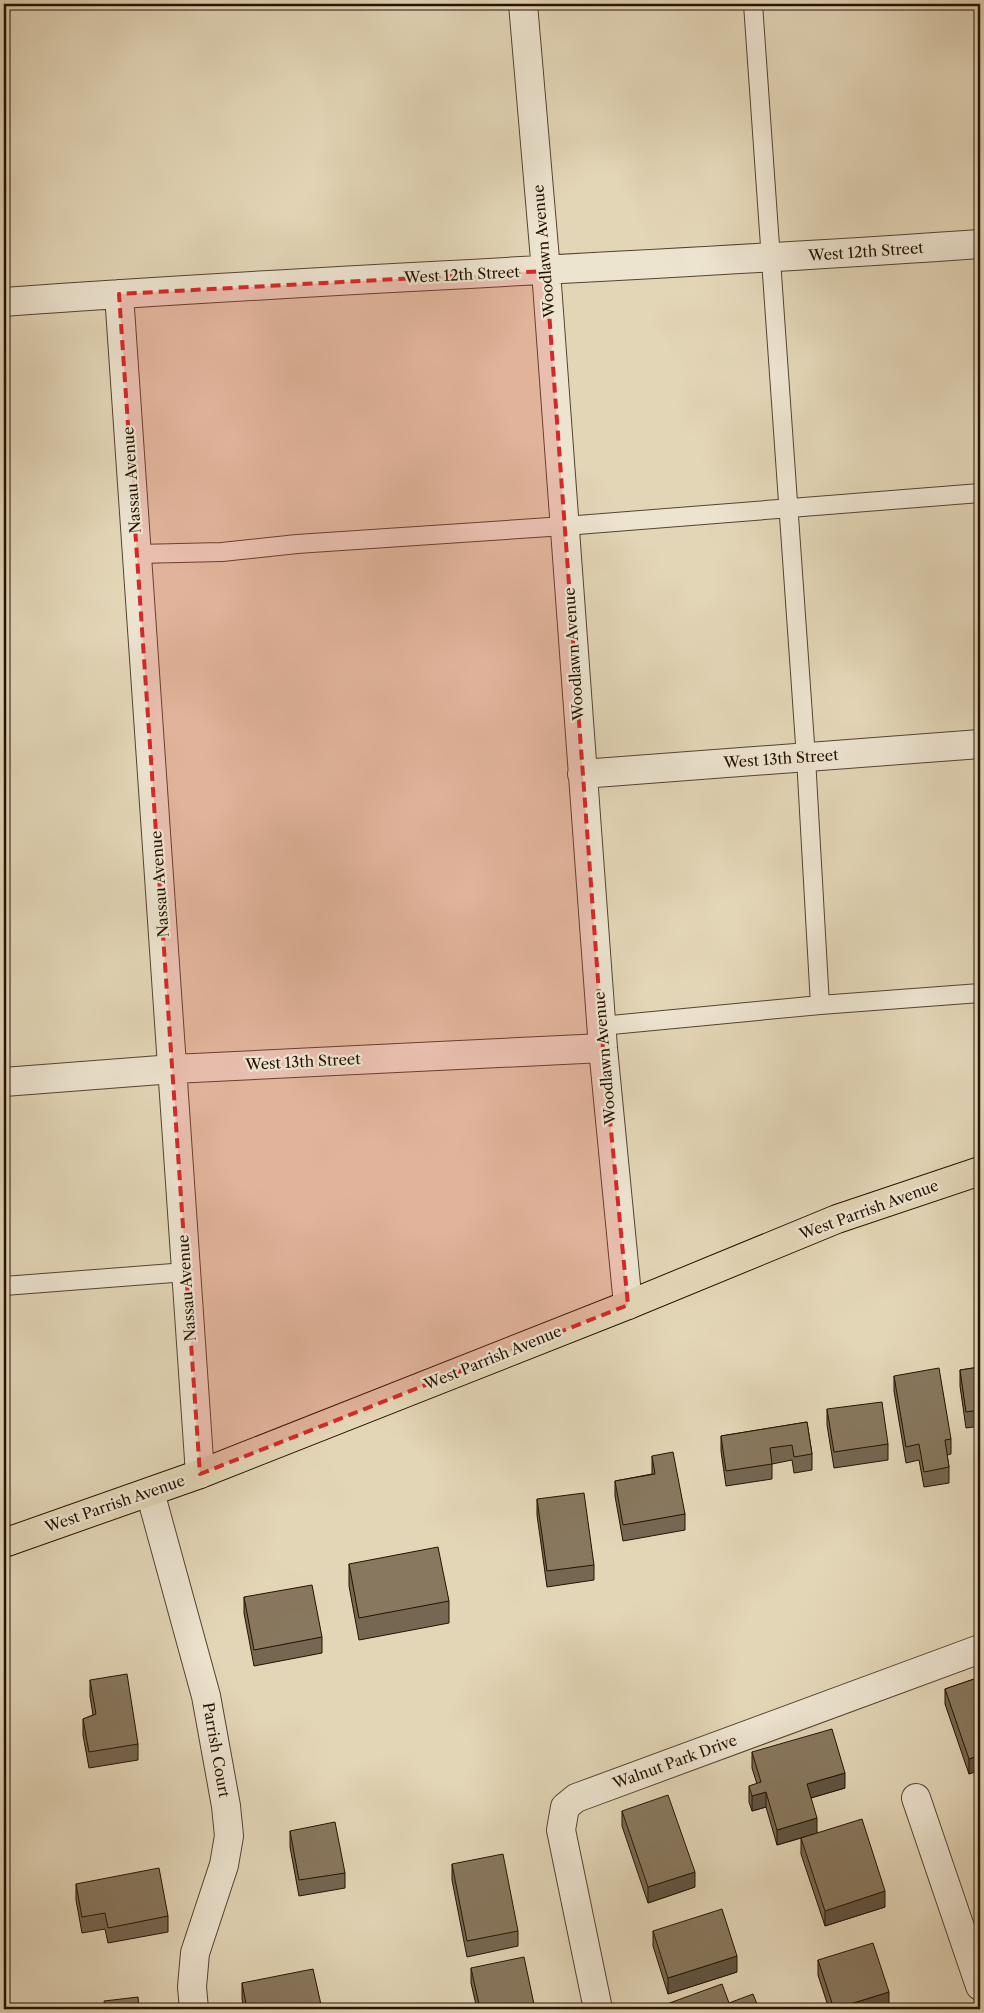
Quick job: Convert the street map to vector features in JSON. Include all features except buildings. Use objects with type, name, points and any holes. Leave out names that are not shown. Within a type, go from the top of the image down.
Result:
[{"type":"main road","name":"West Parrish Avenue","points":[[4,1543],[200,1474],[628,1305],[837,1219],[980,1170]]},
{"type":"street","name":"Woodlawn Avenue","points":[[523,4],[546,271],[602,1037],[628,1305]]},
{"type":"street","name":"West 12th Street","points":[[4,302],[770,258],[980,244]]},
{"type":"street","name":"Nassau Avenue","points":[[119,294],[200,1474]]},
{"type":"street","name":"West 13th Street","points":[[582,774],[980,744]]},
{"type":"street","name":"West 13th Street","points":[[4,1082],[602,1037]]},
{"type":"street","name":"Parrish Court","points":[[150,1492],[206,1696],[226,1806],[229,1836],[224,1865],[195,1953],[192,1987],[194,2009]]},
{"type":"street","name":"Walnut Park Drive","points":[[598,2009],[561,1830],[565,1807],[576,1798],[980,1648]]},
{"type":"street","points":[[916,1798],[980,1986]]},
{"type":"lane","points":[[753,4],[806,758],[820,1005]]},
{"type":"lane","points":[[137,554],[222,552],[297,544],[565,526],[980,494]]},
{"type":"lane","points":[[602,1037],[820,1005],[980,993]]},
{"type":"lane","points":[[4,1286],[186,1272]]},
{"type":"highlighted area","points":[[546,271],[603,1048],[628,1305],[200,1474],[119,294]]}]
